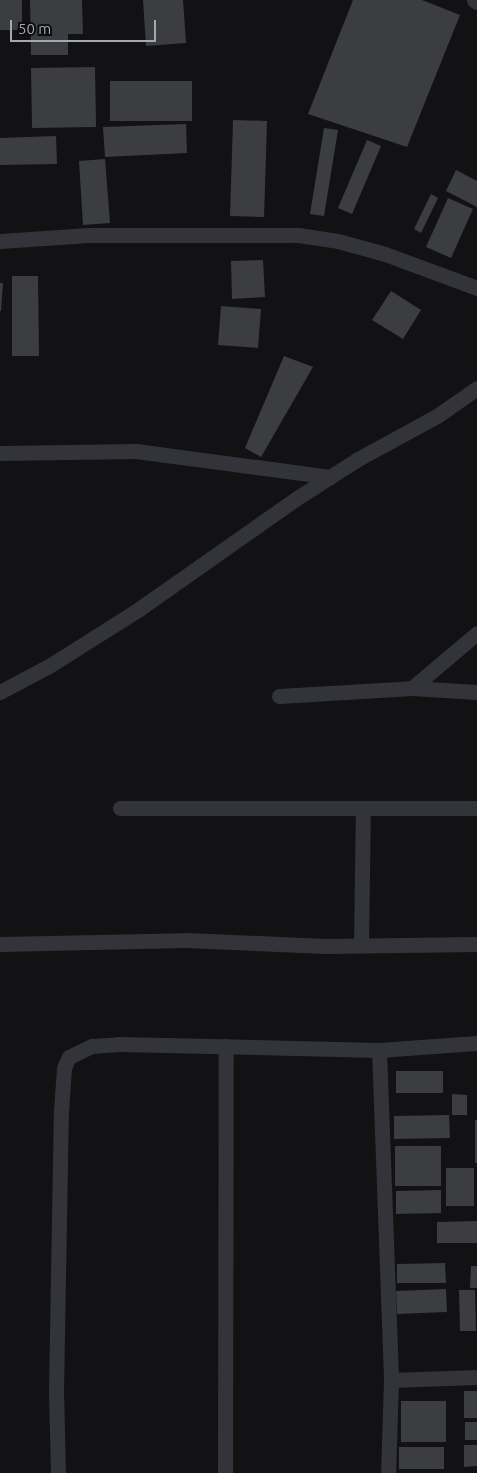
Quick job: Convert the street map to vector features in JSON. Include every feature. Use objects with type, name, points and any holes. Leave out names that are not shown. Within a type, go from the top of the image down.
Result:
[{"type":"street","points":[[0,241],[89,235],[298,235],[338,241],[386,254],[477,288]]},
{"type":"street","points":[[0,692],[49,666],[139,609],[330,477],[437,416],[477,388]]},
{"type":"street","points":[[0,453],[136,451],[330,477]]},
{"type":"street","points":[[412,688],[477,633]]},
{"type":"street","points":[[279,696],[412,688],[477,692]]},
{"type":"street","points":[[120,808],[477,808]]},
{"type":"street","points":[[362,945],[363,808]]},
{"type":"street","points":[[0,944],[185,940],[362,945],[477,944]]},
{"type":"street","points":[[58,1473],[56,1381],[64,1068],[69,1057],[92,1046],[226,1046],[379,1050],[477,1043]]},
{"type":"street","points":[[226,1046],[226,1473]]},
{"type":"street","points":[[379,1050],[391,1380],[388,1473]]},
{"type":"street","points":[[391,1380],[477,1377]]},
{"type":"building","points":[[0,0],[22,0],[22,30],[0,30]]},
{"type":"building","points":[[30,0],[82,0],[83,34],[68,34],[68,55],[31,55]]},
{"type":"building","points":[[143,0],[183,0],[186,43],[146,46]]},
{"type":"building","points":[[353,0],[422,0],[460,15],[407,147],[308,114]]},
{"type":"building","points":[[95,67],[96,127],[32,128],[31,68]]},
{"type":"building","points":[[110,81],[192,81],[192,121],[110,121]]},
{"type":"building","points":[[233,120],[267,121],[264,217],[230,216]]},
{"type":"building","points":[[186,124],[187,153],[105,157],[103,127]]},
{"type":"building","points":[[324,128],[338,130],[324,216],[310,214]]},
{"type":"building","points":[[56,136],[57,164],[0,165],[0,138]]},
{"type":"building","points":[[367,140],[381,146],[352,214],[338,208]]},
{"type":"building","points":[[105,159],[110,223],[83,225],[79,161]]},
{"type":"building","points":[[456,170],[477,181],[477,207],[446,191]]},
{"type":"building","points":[[431,194],[438,198],[421,233],[414,229]]},
{"type":"building","points":[[448,198],[473,209],[451,258],[426,247]]},
{"type":"building","points":[[263,260],[265,297],[232,299],[231,261]]},
{"type":"building","points":[[12,276],[38,276],[39,356],[12,356]]},
{"type":"building","points":[[0,283],[3,283],[1,311],[0,311]]},
{"type":"building","points":[[391,291],[421,310],[403,339],[372,320]]},
{"type":"building","points":[[221,306],[261,309],[258,348],[218,345]]},
{"type":"building","points":[[284,356],[313,367],[261,457],[245,448]]},
{"type":"building","points":[[396,1071],[443,1071],[443,1093],[396,1093]]},
{"type":"building","points":[[452,1094],[467,1095],[467,1115],[452,1115]]},
{"type":"building","points":[[449,1115],[450,1138],[394,1139],[394,1116]]},
{"type":"building","points":[[475,1120],[477,1120],[477,1163],[475,1163]]},
{"type":"building","points":[[395,1146],[441,1146],[441,1186],[395,1186]]},
{"type":"building","points":[[446,1168],[474,1168],[474,1206],[446,1206]]},
{"type":"building","points":[[441,1190],[441,1213],[396,1214],[396,1191]]},
{"type":"building","points":[[477,1221],[477,1243],[437,1243],[437,1222]]},
{"type":"building","points":[[445,1263],[446,1283],[397,1283],[397,1264]]},
{"type":"building","points":[[471,1266],[477,1266],[477,1288],[470,1288]]},
{"type":"building","points":[[446,1289],[447,1312],[397,1314],[396,1291]]},
{"type":"building","points":[[459,1290],[475,1290],[476,1331],[460,1331]]},
{"type":"building","points":[[464,1391],[477,1391],[477,1418],[464,1418]]},
{"type":"building","points":[[401,1401],[446,1401],[446,1442],[401,1442]]},
{"type":"building","points":[[465,1422],[477,1422],[477,1440],[465,1440]]},
{"type":"building","points":[[464,1445],[477,1445],[477,1466],[464,1467]]},
{"type":"building","points":[[399,1447],[444,1447],[444,1469],[399,1469]]}]
